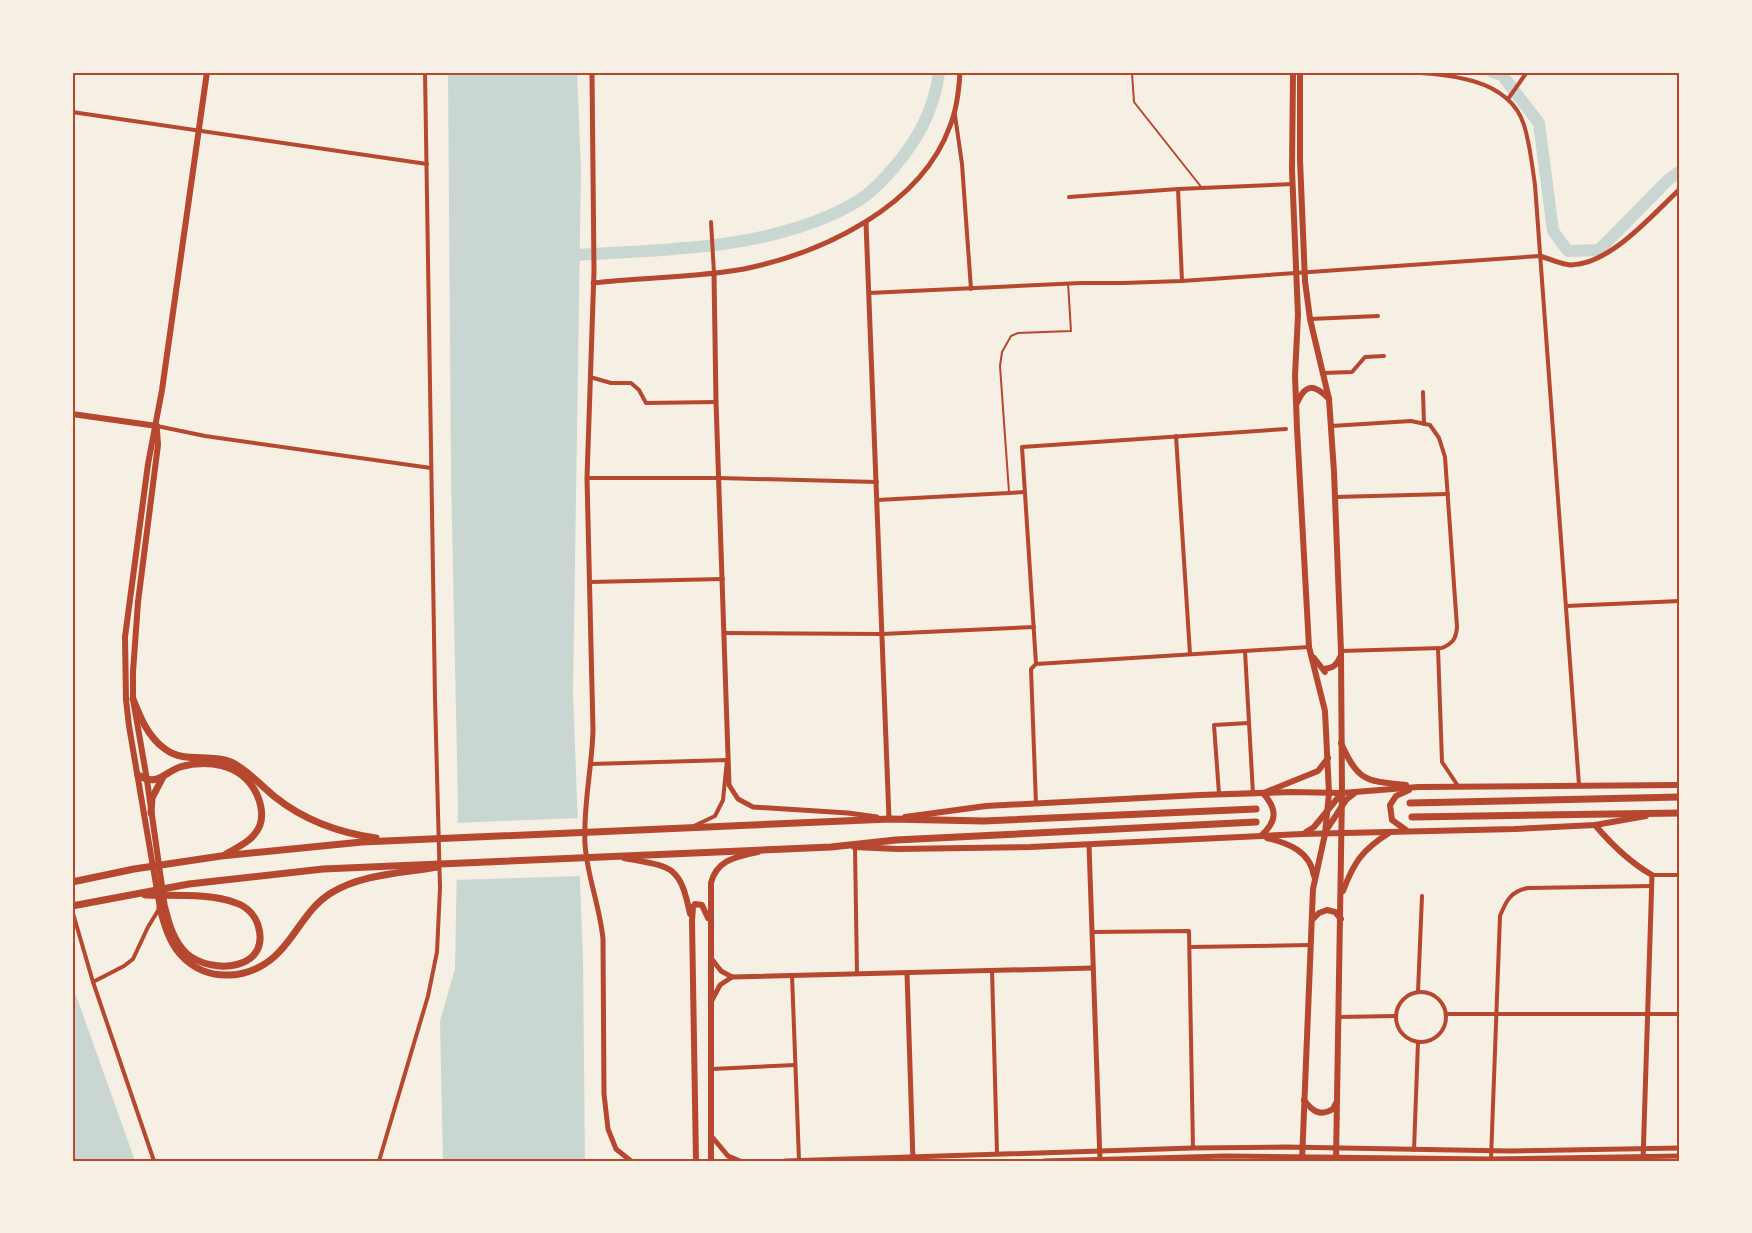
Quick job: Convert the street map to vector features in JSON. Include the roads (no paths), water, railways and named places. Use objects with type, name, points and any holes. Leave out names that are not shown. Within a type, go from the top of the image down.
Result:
[{"type":"highway","points":[[133,699],[141,721],[163,748],[179,756],[223,766],[242,776],[256,791],[262,810],[261,823],[253,837],[221,856]]},
{"type":"highway","points":[[138,775],[147,780],[163,777],[176,769],[200,761],[221,759],[239,766],[285,804],[324,825],[352,834],[393,841]]},
{"type":"highway","points":[[151,813],[152,798],[163,777]]},
{"type":"highway","points":[[1410,803],[1680,797]]},
{"type":"highway","points":[[72,882],[134,869],[306,846],[890,819],[984,821],[1256,808]]},
{"type":"highway","points":[[1412,817],[1680,813]]},
{"type":"highway","points":[[72,908],[130,894],[189,884],[354,867],[851,846],[896,840],[1256,822]]},
{"type":"highway","points":[[162,908],[173,945],[190,964],[200,970],[220,975],[244,973],[256,969],[281,951],[310,911],[325,897],[340,888],[368,879],[466,862]]},
{"type":"highway","points":[[130,894],[206,898],[237,903],[245,907],[256,921],[260,943],[256,952],[244,963],[225,967],[200,962],[178,944],[162,908]]},
{"type":"main road","points":[[162,908],[126,700],[125,637],[151,444],[157,426],[207,72]]},
{"type":"main road","points":[[1293,72],[1293,184],[1298,315],[1296,405],[1309,647],[1324,711],[1329,793],[1325,834],[1313,890]]},
{"type":"main road","points":[[1300,72],[1304,273],[1310,318],[1329,399],[1341,651],[1342,895],[1336,1159]]},
{"type":"main road","points":[[1296,405],[1303,391],[1309,388],[1320,390],[1329,399]]},
{"type":"main road","points":[[72,414],[157,426]]},
{"type":"main road","points":[[157,426],[158,445],[134,641],[133,699],[147,780],[162,908]]},
{"type":"main road","points":[[1309,647],[1315,661],[1325,672],[1324,669],[1337,664],[1341,651]]},
{"type":"main road","points":[[1341,743],[1352,766],[1363,778],[1418,787]]},
{"type":"main road","points":[[1263,793],[1318,771],[1328,758]]},
{"type":"main road","points":[[890,819],[980,807],[1263,793],[1342,793],[1458,786],[1680,785]]},
{"type":"main road","points":[[1408,832],[1392,820],[1390,805],[1396,796],[1418,787]]},
{"type":"main road","points":[[1325,834],[1332,818],[1346,800],[1359,792]]},
{"type":"main road","points":[[1260,836],[1269,828],[1274,818],[1272,805],[1263,793]]},
{"type":"main road","points":[[1302,834],[1314,827],[1342,793]]},
{"type":"main road","points":[[851,846],[897,849],[1089,845],[1302,834],[1595,825],[1665,813]]},
{"type":"main road","points":[[1595,825],[1616,850],[1652,875]]},
{"type":"main road","points":[[1342,895],[1354,865],[1363,852],[1389,832]]},
{"type":"main road","points":[[1260,836],[1287,843],[1302,854],[1313,869],[1302,1159]]},
{"type":"main road","points":[[711,1161],[713,1138],[711,883],[716,870],[727,861],[770,850]]},
{"type":"main road","points":[[615,856],[669,868],[682,883],[692,921]]},
{"type":"main road","points":[[696,1161],[692,921],[693,907],[699,903],[705,909],[710,927]]},
{"type":"main road","points":[[1312,920],[1319,913],[1327,910],[1333,911],[1341,919]]},
{"type":"main road","points":[[1304,1100],[1317,1113],[1326,1113],[1334,1109],[1337,1100]]},
{"type":"street","points":[[379,1161],[428,996],[436,952],[440,888],[425,72]]},
{"type":"street","points":[[592,72],[594,271],[587,478],[593,729],[591,764],[586,790],[585,846],[600,912],[603,939],[606,1114],[611,1140],[616,1149],[631,1161]]},
{"type":"street","points":[[593,283],[742,269],[786,257],[841,236],[866,223],[900,196],[928,164],[945,138],[955,112],[960,72]]},
{"type":"street","points":[[1403,72],[1469,80],[1487,86],[1516,107],[1524,124],[1535,185],[1580,785]]},
{"type":"street","points":[[1508,99],[1527,72]]},
{"type":"street","points":[[72,112],[427,164]]},
{"type":"street","points":[[955,112],[962,164],[971,289]]},
{"type":"street","points":[[1069,197],[1293,184]]},
{"type":"street","points":[[1178,189],[1182,280]]},
{"type":"street","points":[[868,293],[1182,280],[1540,256],[1570,265],[1587,262],[1608,254],[1680,189]]},
{"type":"street","points":[[711,222],[729,785],[738,799],[753,807],[848,813],[890,819],[866,223]]},
{"type":"street","points":[[1310,318],[1378,315]]},
{"type":"street","points":[[1323,373],[1352,372],[1365,357],[1384,356]]},
{"type":"street","points":[[590,377],[611,383],[631,383],[639,390],[646,403],[716,402]]},
{"type":"street","points":[[1423,392],[1424,424]]},
{"type":"street","points":[[1331,426],[1411,421],[1430,425],[1439,438],[1445,457],[1457,627],[1456,637],[1450,645],[1438,648],[1341,651]]},
{"type":"street","points":[[157,426],[431,468]]},
{"type":"street","points":[[1036,664],[1022,447],[1286,429]]},
{"type":"street","points":[[1176,436],[1190,654]]},
{"type":"street","points":[[587,478],[718,478],[877,482]]},
{"type":"street","points":[[878,500],[1025,492]]},
{"type":"street","points":[[1335,497],[1448,494]]},
{"type":"street","points":[[590,582],[723,579]]},
{"type":"street","points":[[1566,606],[1680,601]]},
{"type":"street","points":[[725,633],[882,634],[1034,627]]},
{"type":"street","points":[[1036,804],[1031,669],[1036,664],[1309,647]]},
{"type":"street","points":[[1438,648],[1442,762],[1458,786]]},
{"type":"street","points":[[1245,651],[1253,794]]},
{"type":"street","points":[[1219,795],[1214,725],[1249,723]]},
{"type":"street","points":[[591,764],[727,760]]},
{"type":"street","points":[[690,829],[716,816],[723,800],[727,760]]},
{"type":"street","points":[[1089,845],[1100,1160]]},
{"type":"street","points":[[851,846],[857,974]]},
{"type":"street","points":[[1643,1159],[1652,875],[1680,875]]},
{"type":"street","points":[[1491,1160],[1500,916],[1511,895],[1527,888],[1652,886]]},
{"type":"street","points":[[1419,992],[1422,896]]},
{"type":"street","points":[[72,908],[93,982],[154,1161]]},
{"type":"street","points":[[93,982],[133,959],[148,927],[162,908]]},
{"type":"street","points":[[1092,932],[1189,931],[1193,1148]]},
{"type":"street","points":[[1190,947],[1311,945]]},
{"type":"street","points":[[711,958],[721,971],[732,977],[1093,968]]},
{"type":"street","points":[[992,970],[997,1153]]},
{"type":"street","points":[[906,973],[913,1159]]},
{"type":"street","points":[[792,975],[800,1160]]},
{"type":"street","points":[[711,1003],[720,985],[732,977]]},
{"type":"street","points":[[1419,992],[1438,998],[1446,1014],[1443,1029],[1438,1035],[1431,1040],[1418,1042],[1402,1033],[1396,1016],[1401,1002],[1407,996],[1419,992]]},
{"type":"street","points":[[1446,1014],[1649,1012],[1680,1014]]},
{"type":"street","points":[[1339,1017],[1396,1016]]},
{"type":"street","points":[[1414,1150],[1418,1042]]},
{"type":"street","points":[[711,1069],[795,1065]]},
{"type":"street","points":[[713,1138],[728,1156],[740,1161]]},
{"type":"street","points":[[785,1161],[913,1159],[997,1153],[1193,1148],[1491,1150],[1680,1148]]},
{"type":"street","points":[[1044,1161],[1643,1159],[1680,1156]]},
{"type":"lane","points":[[1132,74],[1134,102],[1202,188]]},
{"type":"lane","points":[[1009,493],[1000,366],[1002,352],[1011,336],[1018,333],[1071,331],[1068,283]]},
{"type":"waterway","points":[[565,256],[667,250],[734,242],[767,236],[831,215],[861,199],[875,188],[911,146],[931,106],[939,72]]},
{"type":"waterway","points":[[1492,72],[1502,75],[1539,123],[1553,231],[1568,251],[1599,250],[1668,180],[1680,171]]}]
